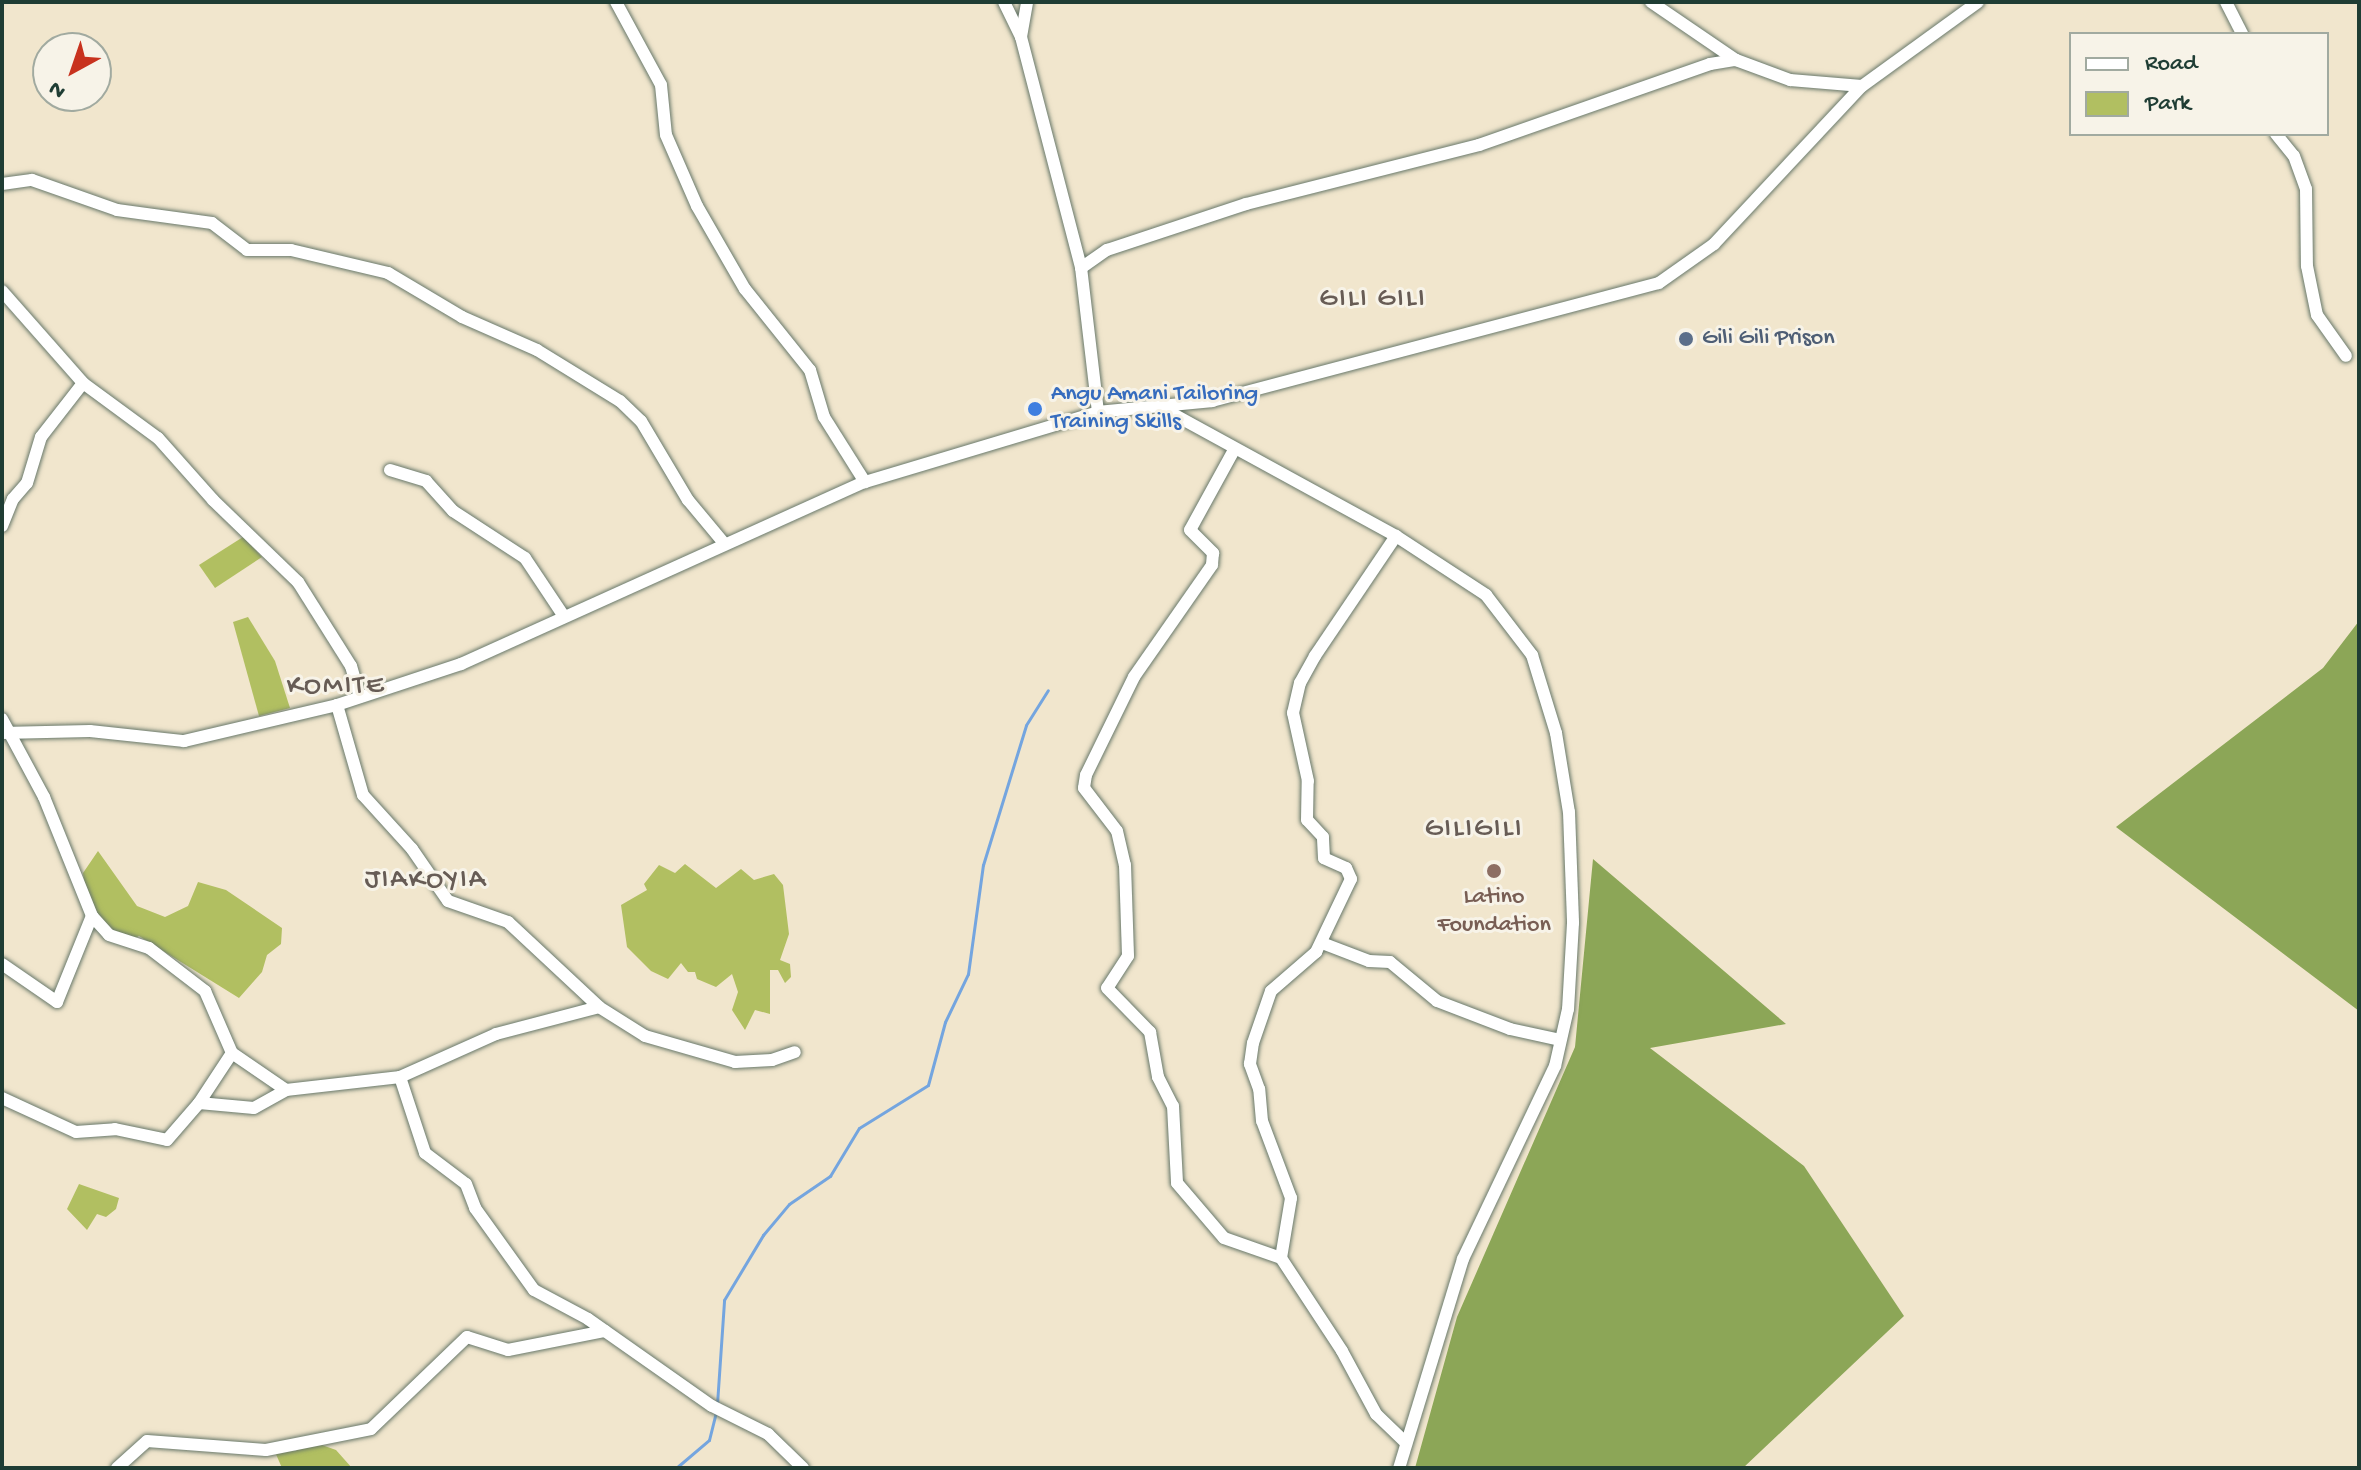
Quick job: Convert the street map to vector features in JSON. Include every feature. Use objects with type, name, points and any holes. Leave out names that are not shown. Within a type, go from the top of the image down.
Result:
[{"type":"street","points":[[616,2],[661,85],[666,135],[697,206],[745,289],[810,370],[824,417],[865,482]]},
{"type":"street","points":[[1004,2],[1021,37],[1081,268],[1098,412]]},
{"type":"street","points":[[1021,37],[1027,2]]},
{"type":"street","points":[[1651,2],[1736,60],[1790,80],[1862,86]]},
{"type":"street","points":[[3,728],[90,731],[184,741],[337,705],[461,664],[563,615],[637,587],[723,542],[865,482],[1098,412],[1164,409],[1212,401],[1659,283],[1714,244],[1862,86],[1978,2]]},
{"type":"street","points":[[2226,2],[2241,32]]},
{"type":"street","points":[[1081,268],[1107,250],[1183,224],[1479,145],[1680,73],[1736,60]]},
{"type":"street","points":[[2278,136],[2294,156],[2306,189],[2307,266],[2317,315],[2346,356]]},
{"type":"street","points":[[2,184],[32,180],[117,210],[212,223],[247,250],[291,250],[388,273],[462,317],[537,350],[620,401],[641,421],[688,500],[723,542]]},
{"type":"street","points":[[2,291],[83,383],[158,438],[213,500],[298,582],[351,666],[360,697]]},
{"type":"street","points":[[2,526],[13,499],[27,483],[41,437],[83,383]]},
{"type":"street","points":[[1164,409],[1396,536],[1486,595],[1532,655],[1556,733],[1569,812],[1573,923],[1555,1066],[1463,1259],[1399,1468]]},
{"type":"street","points":[[1234,450],[1190,530],[1213,553],[1212,565],[1134,677],[1090,764],[1084,788],[1122,842],[1128,956],[1107,988],[1150,1032],[1158,1077],[1173,1106],[1177,1183],[1224,1238],[1281,1258],[1337,1342],[1376,1414],[1405,1442]]},
{"type":"street","points":[[390,470],[426,481],[453,511],[525,558],[563,615]]},
{"type":"street","points":[[1281,1258],[1291,1198],[1276,1149],[1264,1129],[1250,1064],[1271,991],[1322,943],[1351,879],[1346,868],[1324,858],[1323,837],[1307,820],[1309,786],[1293,734],[1294,706],[1315,656],[1396,536]]},
{"type":"street","points":[[337,705],[363,795],[422,861],[438,892],[448,901],[508,922],[599,1007],[645,1036],[711,1056],[761,1062],[795,1052]]},
{"type":"street","points":[[3,728],[44,797],[92,916],[109,935],[149,948],[205,991],[232,1053],[286,1090]]},
{"type":"street","points":[[2,965],[57,1002],[92,916]]},
{"type":"street","points":[[1322,943],[1369,961],[1390,962],[1437,1001],[1510,1029],[1560,1040]]},
{"type":"street","points":[[199,1103],[254,1108],[286,1090],[400,1077],[496,1034],[599,1007]]},
{"type":"street","points":[[2,1098],[76,1132],[115,1129],[147,1140],[174,1136],[232,1053]]},
{"type":"street","points":[[400,1077],[425,1153],[466,1184],[475,1208],[534,1290],[605,1331],[712,1406],[768,1434],[803,1468]]},
{"type":"street","points":[[117,1468],[147,1441],[266,1450],[371,1429],[467,1337],[508,1350],[605,1331]]},
{"type":"green space","points":[[243,537],[262,557],[215,588],[199,565]]},
{"type":"green space","points":[[248,617],[275,661],[290,708],[259,716],[233,622]]},
{"type":"green space","points":[[2359,621],[2359,1011],[2116,827],[2323,668]]},
{"type":"green space","points":[[98,851],[137,906],[165,917],[188,906],[198,882],[226,890],[282,928],[281,944],[267,955],[262,972],[239,998],[139,936],[127,942],[109,933],[86,896],[83,873]]},
{"type":"green space","points":[[1593,859],[1786,1024],[1650,1048],[1804,1166],[1904,1316],[1743,1468],[1415,1468],[1457,1317],[1575,1047]]},
{"type":"green space","points":[[685,864],[716,888],[741,869],[754,880],[774,874],[783,885],[789,934],[780,960],[790,964],[791,977],[785,983],[778,970],[770,970],[770,1014],[755,1010],[745,1030],[732,1010],[738,992],[732,974],[716,987],[697,979],[695,972],[688,972],[681,963],[668,979],[651,971],[627,947],[621,905],[647,890],[644,884],[659,865],[675,873]]},
{"type":"green space","points":[[79,1184],[119,1198],[116,1209],[106,1217],[97,1214],[87,1230],[67,1209]]},
{"type":"green space","points":[[302,1438],[336,1450],[352,1468],[282,1468],[275,1452],[296,1451]]},
{"type":"waterway","points":[[717,1404],[724,1300],[763,1235],[789,1204],[830,1176],[859,1128],[928,1085],[945,1022],[968,974],[983,865],[1026,725],[1048,690]]},
{"type":"waterway","points":[[676,1468],[709,1440],[716,1411]]},
{"type":"place","name":"Gili Gili Prison","points":[[1686,339]]},
{"type":"place","name":"Angu Amani Tailoring Training Skills","points":[[1035,409]]},
{"type":"place","name":"Latino Foundation","points":[[1494,871]]},
{"type":"district","name":"GILI GILI","points":[[1373,300]]},
{"type":"district","name":"KOMITE","points":[[336,687]]},
{"type":"district","name":"GILIGILI","points":[[1474,830]]},
{"type":"district","name":"JIAKOYIA","points":[[426,881]]}]
